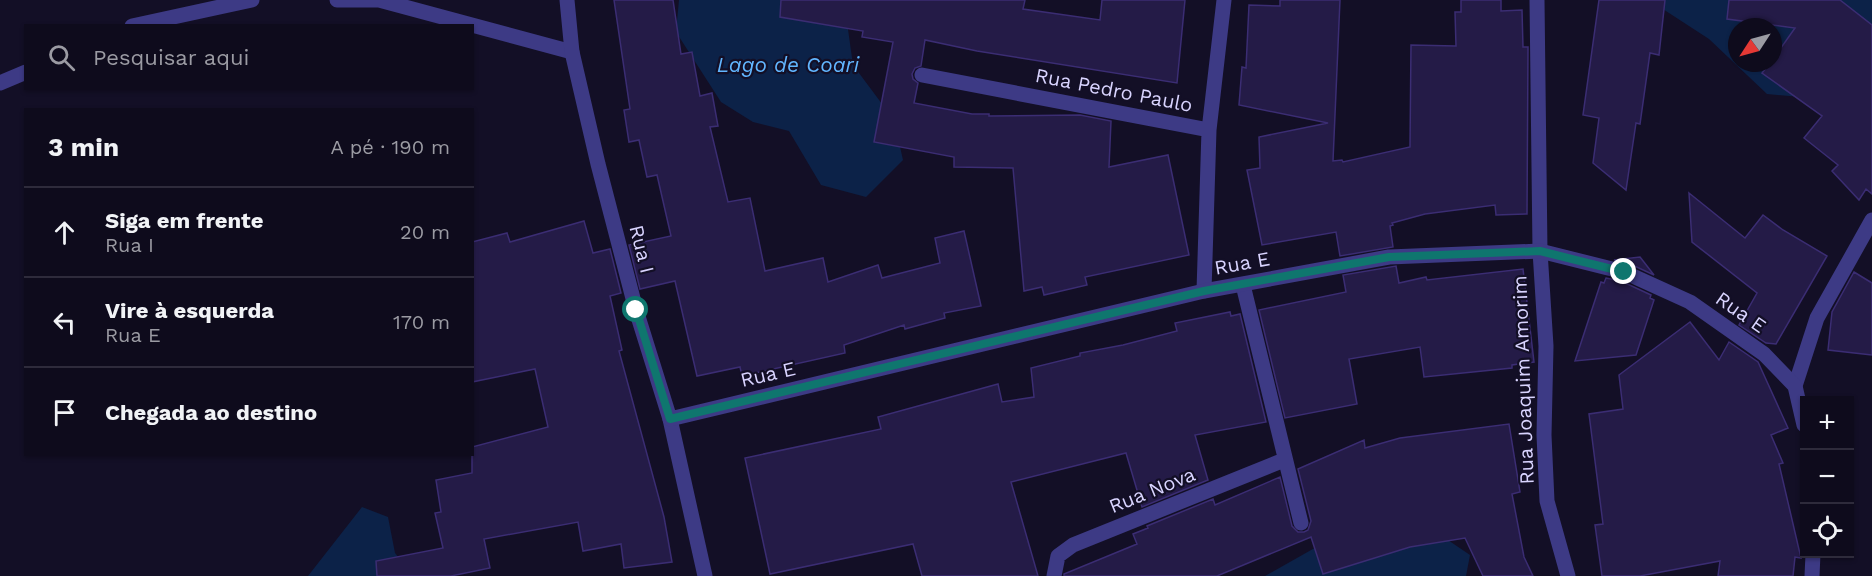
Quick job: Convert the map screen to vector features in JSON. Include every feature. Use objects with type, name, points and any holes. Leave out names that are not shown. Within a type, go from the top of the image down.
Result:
[{"type":"street","points":[[141,24],[252,0]]},
{"type":"street","points":[[337,0],[379,0],[468,24]]},
{"type":"street","name":"Rua I","points":[[567,0],[572,52],[598,164],[636,310],[670,419],[705,576]]},
{"type":"street","points":[[1209,130],[1224,0]]},
{"type":"street","name":"Rua Joaquim Amorim","points":[[1537,0],[1540,251],[1545,346],[1544,435],[1547,501],[1568,576]]},
{"type":"street","points":[[474,26],[572,52]]},
{"type":"street","points":[[0,83],[24,73]]},
{"type":"street","name":"Rua Pedro Paulo","points":[[922,75],[1209,130],[1204,291]]},
{"type":"street","points":[[1800,408],[1795,386],[1817,318],[1872,220]]},
{"type":"street","name":"Rua E","points":[[670,419],[1204,291],[1389,257],[1540,251],[1624,272],[1690,302],[1764,354],[1795,386]]},
{"type":"street","points":[[1244,285],[1284,460],[1301,523]]},
{"type":"street","name":"Rua Nova","points":[[1054,576],[1058,556],[1072,545],[1284,460]]},
{"type":"street","points":[[1812,576],[1813,558]]},
{"type":"water","name":"Lago de Coari","points":[[679,0],[853,0],[846,15],[853,65],[894,120],[903,160],[866,197],[821,185],[789,131],[753,122],[721,102],[676,32]]},
{"type":"water","points":[[1649,0],[1872,0],[1872,61],[1801,97],[1767,94],[1744,72],[1782,72],[1782,18],[1728,18],[1728,57],[1709,39]]},
{"type":"water","points":[[362,507],[388,517],[395,553],[413,576],[308,576]]},
{"type":"water","points":[[1373,515],[1442,536],[1470,555],[1466,576],[1265,576]]},
{"type":"building","points":[[614,0],[673,0],[681,54],[692,52],[700,96],[712,93],[718,126],[710,127],[728,202],[750,198],[765,271],[823,258],[828,282],[878,265],[882,278],[940,263],[935,238],[964,231],[981,306],[944,313],[945,318],[905,329],[904,325],[844,345],[845,353],[742,376],[740,367],[697,376],[675,281],[640,289],[629,245],[671,236],[657,175],[647,177],[639,140],[629,142],[624,110],[630,109]]},
{"type":"building","points":[[781,0],[1025,0],[1023,9],[1100,20],[1102,0],[1185,0],[1177,83],[977,51],[925,40],[921,66],[915,68],[912,74],[913,79],[918,83],[914,103],[972,114],[989,114],[989,116],[1080,115],[1111,121],[1109,167],[1168,155],[1189,255],[1085,277],[1087,285],[1044,295],[1042,287],[1024,291],[1013,168],[954,167],[954,157],[874,142],[893,42],[862,37],[863,31],[780,17]]},
{"type":"building","points":[[1280,0],[1340,0],[1333,161],[1342,160],[1343,162],[1410,147],[1411,45],[1456,46],[1455,12],[1461,12],[1461,0],[1501,0],[1501,11],[1522,10],[1523,47],[1528,47],[1527,214],[1496,215],[1495,205],[1425,214],[1392,223],[1393,225],[1390,226],[1393,247],[1340,256],[1336,232],[1262,245],[1247,170],[1260,168],[1259,137],[1328,123],[1239,105],[1242,67],[1246,68],[1249,5],[1280,6]]},
{"type":"building","points":[[1599,0],[1665,0],[1659,55],[1650,53],[1640,124],[1636,123],[1626,190],[1593,163],[1599,118],[1583,115]]},
{"type":"building","points":[[1729,0],[1840,0],[1872,25],[1872,194],[1866,189],[1859,200],[1832,171],[1838,165],[1804,138],[1822,116],[1762,73],[1782,72],[1782,46],[1795,28],[1782,26],[1782,18],[1727,19]]},
{"type":"building","points":[[1689,193],[1745,238],[1763,215],[1783,230],[1827,256],[1776,344],[1766,343],[1739,325],[1757,293],[1692,242]]},
{"type":"building","points":[[584,221],[593,253],[610,249],[621,293],[610,296],[622,350],[619,351],[664,517],[672,562],[624,568],[621,544],[583,551],[578,522],[484,539],[490,568],[451,576],[377,576],[376,561],[443,548],[435,513],[441,512],[436,480],[472,473],[474,446],[548,427],[535,369],[474,382],[474,241],[507,233],[510,242]]},
{"type":"building","points":[[1640,257],[1654,275],[1628,263],[1614,260]]},
{"type":"building","points":[[1396,266],[1399,283],[1426,277],[1427,280],[1523,269],[1534,362],[1512,365],[1512,368],[1424,377],[1420,347],[1349,359],[1357,404],[1285,418],[1259,310],[1346,292],[1343,275]]},
{"type":"building","points":[[1854,272],[1872,283],[1872,355],[1828,350],[1832,312]]},
{"type":"building","points":[[1606,278],[1621,281],[1651,295],[1650,298],[1654,300],[1636,355],[1575,361],[1601,282],[1604,283]]},
{"type":"building","points":[[1230,312],[1231,316],[1240,314],[1266,422],[1195,435],[1208,480],[1142,507],[1126,453],[1011,482],[1038,576],[922,576],[913,544],[770,574],[745,458],[881,429],[878,417],[998,384],[1002,402],[1034,397],[1031,368],[1080,356],[1080,353],[1177,331],[1175,323]]},
{"type":"building","points":[[1690,322],[1719,360],[1729,342],[1758,362],[1788,428],[1771,435],[1783,463],[1779,464],[1800,554],[1800,558],[1795,557],[1793,576],[1718,576],[1720,561],[1640,576],[1602,576],[1595,525],[1603,524],[1589,414],[1623,409],[1619,375]]},
{"type":"building","points":[[1509,424],[1520,492],[1512,494],[1524,557],[1533,576],[1483,576],[1465,538],[1410,547],[1323,574],[1311,537],[1217,576],[1064,576],[1064,574],[1137,544],[1133,534],[1148,528],[1147,526],[1213,499],[1215,505],[1280,477],[1292,526],[1298,532],[1304,532],[1308,530],[1311,521],[1298,469],[1364,440],[1365,448],[1400,438]]},
{"type":"route","points":[[636,310],[670,419],[1204,291],[1389,257],[1540,251],[1624,272]]}]
